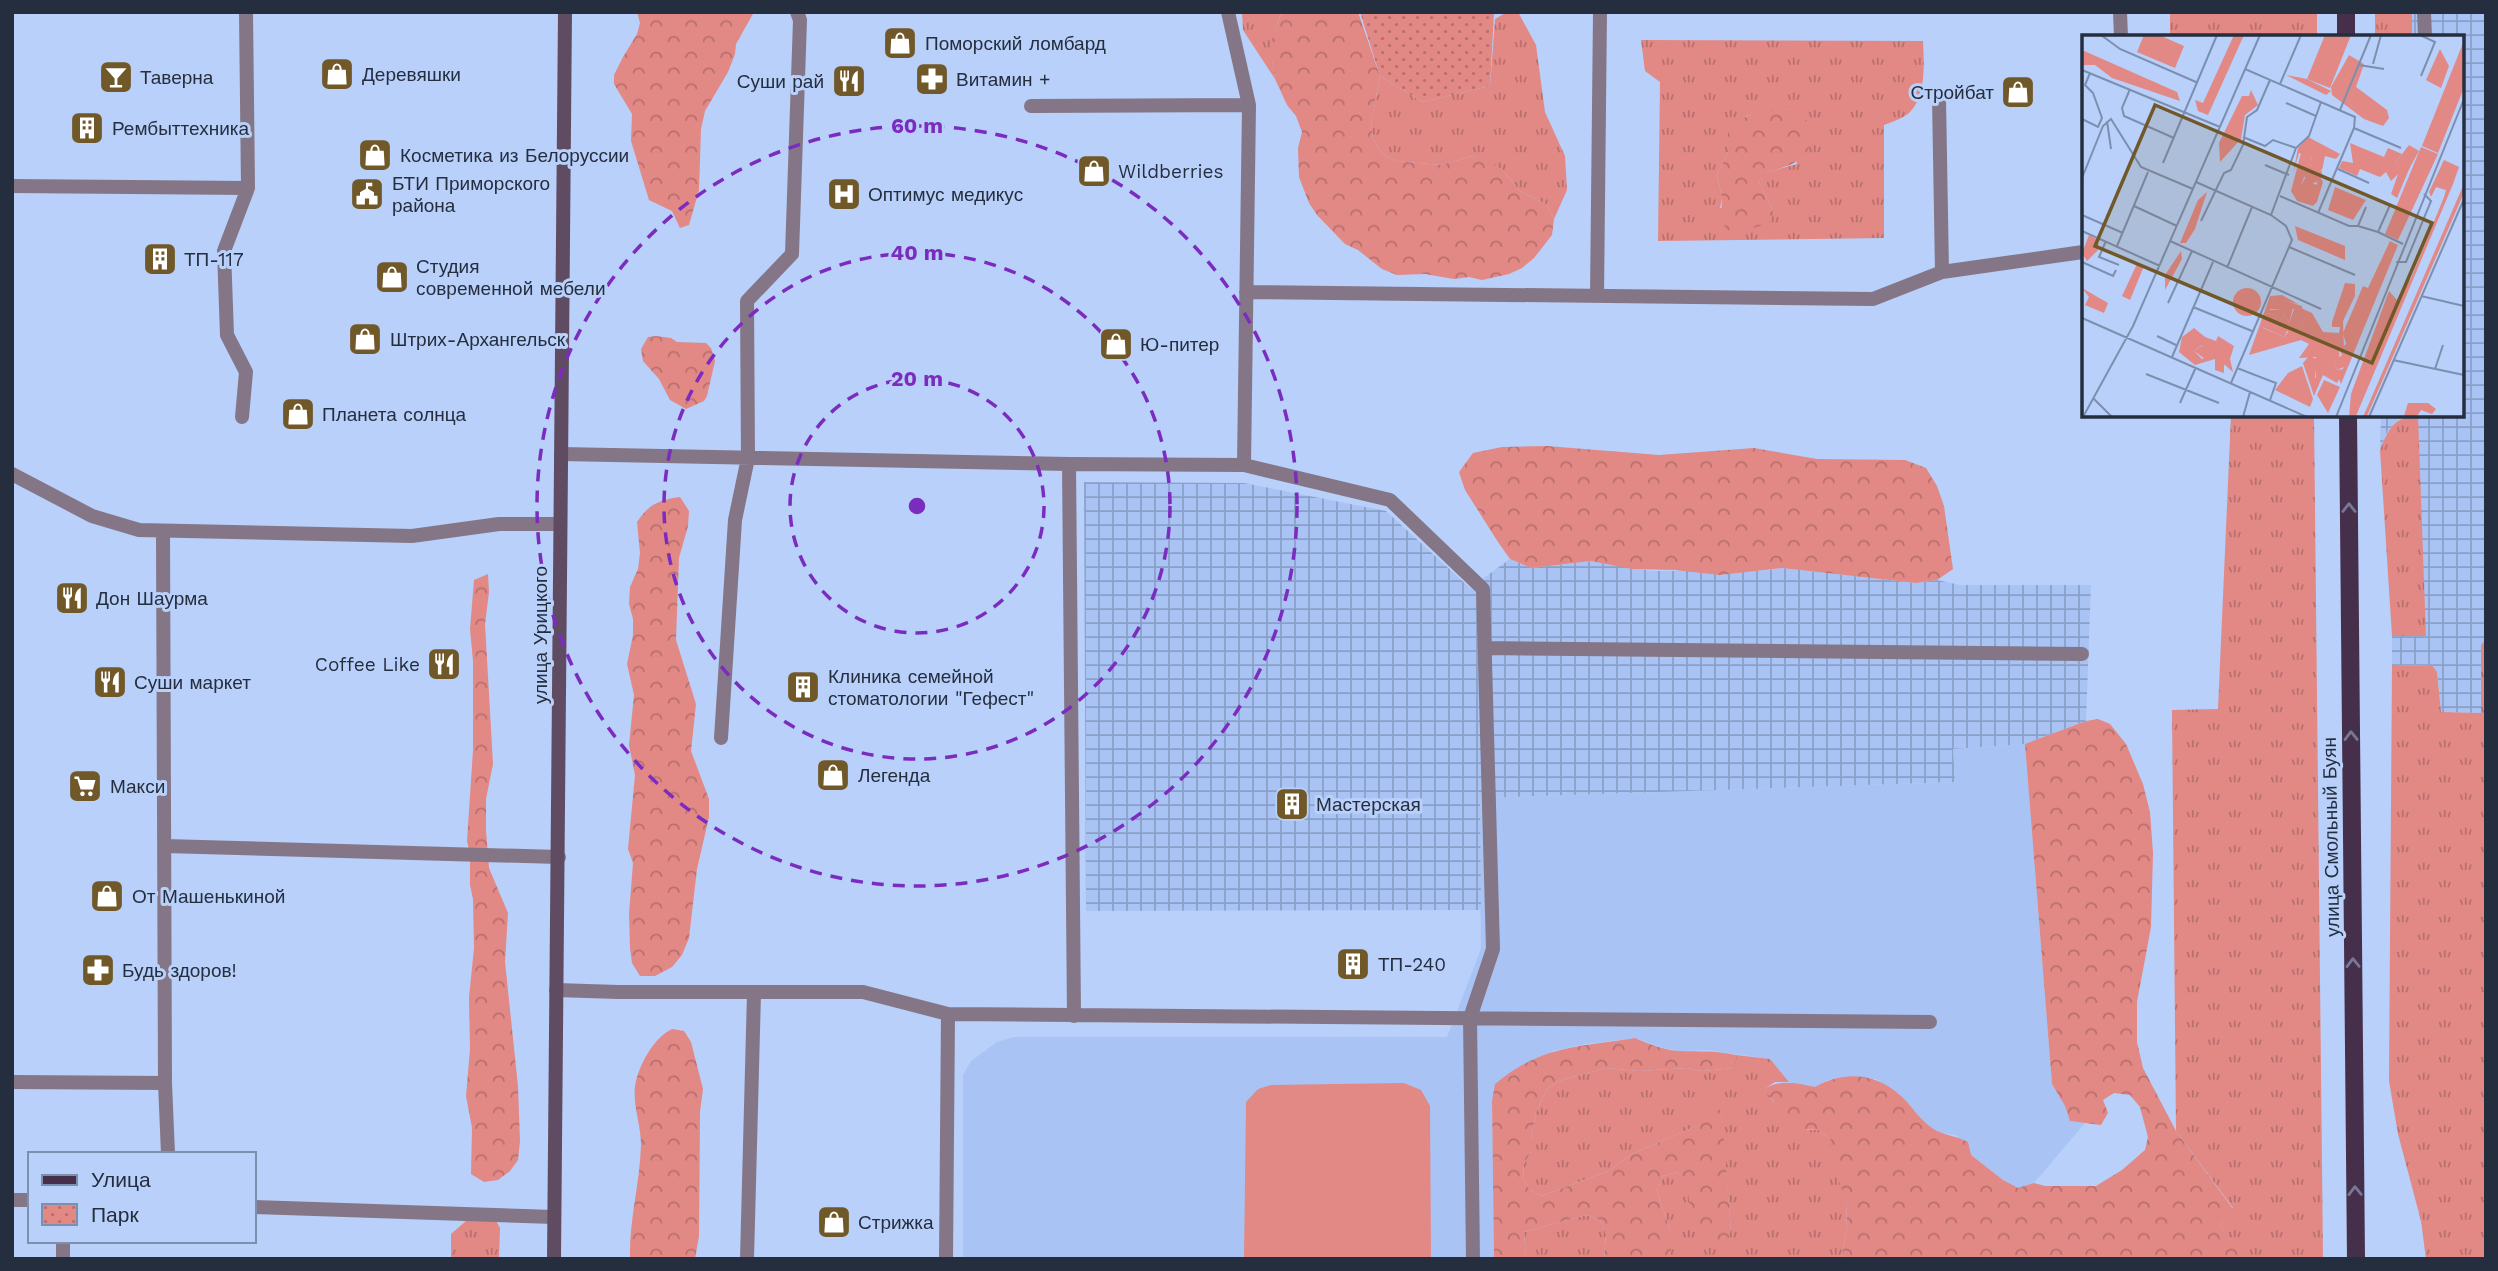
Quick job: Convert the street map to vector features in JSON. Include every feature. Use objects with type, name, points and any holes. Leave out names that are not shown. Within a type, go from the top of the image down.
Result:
[{"type":"main road","name":"улица Урицкого","points":[[554,1259],[565,12]]},
{"type":"main road","points":[[2346,12],[2346,35]]},
{"type":"main road","name":"улица Смольный Буян","points":[[2351,416],[2356,1259]]},
{"type":"lane","points":[[242,417],[246,372],[227,335],[224,251],[248,188],[246,12]]},
{"type":"lane","points":[[721,738],[735,520],[748,458],[747,301],[792,254],[800,20],[797,12]]},
{"type":"lane","points":[[1228,12],[1249,105],[1244,465]]},
{"type":"lane","points":[[1597,296],[1600,12]]},
{"type":"lane","points":[[2120,12],[2121,35]]},
{"type":"lane","points":[[2424,12],[2425,35]]},
{"type":"lane","points":[[1939,98],[1942,272]]},
{"type":"lane","points":[[1031,107],[1249,105]]},
{"type":"lane","points":[[12,186],[248,188]]},
{"type":"lane","points":[[1246,292],[1873,299],[1942,272],[2082,253]]},
{"type":"lane","points":[[561,454],[1244,465],[1390,500],[1483,589],[1493,949],[1470,1018],[1473,1259]]},
{"type":"lane","points":[[1069,464],[1074,1016]]},
{"type":"lane","points":[[12,474],[92,516],[139,530],[163,533],[412,536],[499,524],[559,524]]},
{"type":"lane","points":[[163,533],[168,1152]]},
{"type":"lane","points":[[1485,649],[2082,654]]},
{"type":"lane","points":[[165,846],[559,856]]},
{"type":"lane","points":[[556,989],[618,992],[863,992],[948,1014],[1930,1022]]},
{"type":"lane","points":[[747,1259],[754,993]]},
{"type":"lane","points":[[946,1259],[948,1014]]},
{"type":"lane","points":[[12,1082],[166,1083]]},
{"type":"lane","points":[[256,1207],[554,1217]]},
{"type":"shaded area","points":[[2412,12],[2486,12],[2486,639],[2481,645],[2482,713],[2441,712],[2437,672],[2432,665],[2392,666],[2392,636],[2426,636],[2402,417],[2388,430],[2380,450],[2381,416],[2463,416],[2463,35],[2412,35]]},
{"type":"shaded area","points":[[1084,482],[1244,483],[1386,511],[1470,588],[1510,559],[1531,568],[1591,561],[1652,571],[1760,571],[1782,568],[1916,583],[1937,580],[1960,585],[2091,585],[2086,721],[2025,744],[1953,749],[1955,782],[1480,798],[1481,910],[1086,911]]},
{"type":"shaded area","points":[[2025,744],[2052,1084],[2070,1121],[2085,1123],[2034,1183],[2018,1189],[2003,1180],[1971,1155],[1956,1135],[1941,1133],[1929,1127],[1899,1094],[1876,1079],[1827,1080],[1815,1088],[1789,1082],[1770,1059],[1708,1050],[1679,1051],[1635,1038],[1553,1051],[1492,1101],[1494,1259],[963,1259],[963,1075],[971,1061],[997,1042],[1014,1037],[1447,1037],[1481,949],[1479,798],[1955,782],[1953,749]]},
{"type":"green space","points":[[637,12],[754,12],[736,44],[728,72],[705,111],[701,129],[699,190],[689,225],[680,228],[672,211],[649,200],[631,141],[632,114],[614,84],[614,75],[637,34],[640,23]]},
{"type":"green space","points":[[1242,12],[1282,12],[1272,45],[1275,79],[1243,30]]},
{"type":"green space","points":[[1282,12],[1358,12],[1380,76],[1371,124],[1373,139],[1382,153],[1396,161],[1441,165],[1473,156],[1501,169],[1520,191],[1547,205],[1554,219],[1552,235],[1534,258],[1509,274],[1482,280],[1425,274],[1397,275],[1382,269],[1358,250],[1345,244],[1317,215],[1299,177],[1298,148],[1302,132],[1275,79],[1270,48]]},
{"type":"green space","points":[[1360,12],[1494,12],[1490,86],[1422,102],[1380,76]]},
{"type":"green space","points":[[1507,12],[1518,12],[1536,45],[1545,112],[1565,156],[1567,190],[1554,219],[1547,205],[1520,191],[1501,169],[1473,156],[1441,165],[1396,161],[1382,153],[1373,139],[1371,124],[1380,76],[1422,102],[1490,86],[1495,19]]},
{"type":"green space","points":[[2170,12],[2317,12],[2317,35],[2170,35]]},
{"type":"green space","points":[[2375,12],[2412,12],[2412,35],[2375,35]]},
{"type":"green space","points":[[1641,40],[1923,41],[1923,82],[1917,102],[1905,116],[1884,125],[1884,238],[1658,241],[1660,82],[1645,71]],"holes":[[[1790,109],[1797,164],[1764,173],[1759,182],[1774,214],[1720,208],[1722,198],[1717,175],[1728,152],[1728,129],[1747,116]]]},
{"type":"green space","points":[[1790,109],[1809,122],[1811,135],[1806,153],[1794,163],[1765,173],[1759,182],[1774,214],[1768,224],[1738,232],[1727,230],[1721,220],[1722,198],[1717,175],[1728,152],[1728,129],[1749,116]]},
{"type":"green space","points":[[648,337],[671,338],[677,342],[706,343],[711,348],[715,361],[704,401],[686,409],[670,400],[659,379],[643,361],[641,349]]},
{"type":"green space","points":[[2231,416],[2314,416],[2323,1259],[2236,1259],[2238,1254],[2220,1224],[2233,1208],[2176,1131],[2172,710],[2218,709]]},
{"type":"green space","points":[[2418,416],[2426,636],[2392,636],[2380,450],[2393,425],[2403,419]]},
{"type":"green space","points":[[1547,446],[1659,455],[1754,448],[1817,459],[1905,460],[1926,468],[1937,486],[1944,506],[1953,569],[1937,580],[1916,583],[1782,568],[1720,575],[1632,569],[1591,561],[1531,568],[1510,559],[1465,490],[1459,472],[1473,453],[1502,447]]},
{"type":"green space","points":[[680,497],[689,511],[688,526],[679,558],[676,640],[696,704],[691,751],[709,799],[709,817],[697,869],[689,938],[682,955],[672,967],[655,976],[640,976],[632,963],[629,914],[633,863],[628,849],[635,775],[629,745],[634,695],[627,664],[633,635],[630,587],[638,569],[640,553],[637,522],[655,504]]},
{"type":"green space","points":[[488,574],[485,624],[493,764],[486,799],[486,831],[489,868],[508,913],[505,962],[518,1086],[520,1141],[518,1160],[510,1171],[498,1180],[484,1182],[471,1174],[472,1128],[466,1096],[470,1049],[469,997],[474,948],[473,899],[467,841],[473,750],[473,661],[470,629],[474,580]]},
{"type":"green space","points":[[2486,639],[2486,1259],[2426,1259],[2421,1221],[2398,1134],[2389,1081],[2392,666],[2432,665],[2437,672],[2441,712],[2481,713],[2481,645]]},
{"type":"green space","points":[[2098,719],[2110,724],[2126,744],[2143,784],[2150,812],[2153,853],[2151,927],[2137,1002],[2137,1042],[2143,1068],[2176,1131],[2233,1209],[2220,1224],[2239,1254],[2236,1259],[1841,1259],[1846,1233],[1847,1202],[1829,1156],[1831,1140],[1819,1130],[1789,1128],[1773,1100],[1763,1089],[1789,1083],[1815,1087],[1849,1076],[1882,1082],[1901,1096],[1932,1128],[1968,1142],[1971,1155],[2018,1188],[2034,1183],[2045,1186],[2096,1186],[2122,1170],[2145,1150],[2148,1137],[2140,1107],[2130,1095],[2114,1093],[2103,1100],[2108,1113],[2101,1125],[2070,1121],[2052,1084],[2025,744]]},
{"type":"green space","points":[[672,1029],[684,1031],[691,1042],[703,1089],[700,1112],[699,1236],[695,1259],[630,1259],[641,1145],[635,1097],[636,1081],[650,1050]]},
{"type":"green space","points":[[1635,1038],[1673,1050],[1736,1055],[1735,1068],[1639,1071],[1605,1068],[1559,1081],[1547,1089],[1536,1112],[1531,1152],[1524,1164],[1523,1178],[1530,1190],[1541,1196],[1609,1171],[1632,1154],[1699,1125],[1699,1109],[1712,1101],[1721,1112],[1723,1127],[1731,1231],[1726,1244],[1711,1243],[1703,1235],[1693,1220],[1685,1184],[1677,1172],[1663,1176],[1657,1191],[1671,1232],[1671,1259],[1604,1259],[1606,1234],[1600,1220],[1586,1215],[1524,1232],[1526,1259],[1494,1259],[1492,1101],[1495,1084],[1512,1071],[1545,1055],[1578,1046]]},
{"type":"green space","points":[[1736,1055],[1770,1059],[1789,1082],[1775,1082],[1764,1089],[1793,1123],[1809,1130],[1819,1130],[1831,1140],[1847,1202],[1846,1233],[1841,1259],[1671,1259],[1671,1232],[1657,1191],[1663,1176],[1677,1172],[1687,1183],[1692,1217],[1731,1231],[1721,1112],[1699,1125],[1632,1154],[1609,1171],[1541,1196],[1530,1190],[1523,1178],[1524,1164],[1531,1152],[1536,1112],[1547,1089],[1559,1081],[1605,1068],[1639,1071],[1687,1068],[1702,1071],[1734,1068]]},
{"type":"green space","points":[[1404,1083],[1421,1090],[1430,1106],[1431,1259],[1244,1259],[1246,1102],[1258,1089],[1271,1085]]},
{"type":"green space","points":[[1586,1215],[1600,1220],[1606,1234],[1604,1259],[1526,1259],[1524,1232]]},
{"type":"green space","points":[[495,1219],[500,1228],[499,1259],[451,1259],[451,1234],[466,1221]]},
{"type":"place","name":"Поморский ломбард","points":[[900,43]]},
{"type":"place","name":"Деревяшки","points":[[337,74]]},
{"type":"place","name":"Таверна","points":[[116,77]]},
{"type":"place","name":"Витамин +","points":[[932,79]]},
{"type":"place","name":"Суши рай","points":[[849,81]]},
{"type":"place","name":"Стройбат","points":[[2018,92]]},
{"type":"place","name":"Рембыттехника","points":[[87,128]]},
{"type":"place","name":"Косметика из Белоруссии","points":[[375,155]]},
{"type":"place","name":"Wildberries","points":[[1094,171]]},
{"type":"place","name":"БТИ Приморского района","points":[[367,194]]},
{"type":"place","name":"Оптимус медикус","points":[[844,194]]},
{"type":"place","name":"ТП-117","points":[[160,259]]},
{"type":"place","name":"Студия современной мебели","points":[[392,277]]},
{"type":"place","name":"Штрих-Архангельск","points":[[365,339]]},
{"type":"place","name":"Ю-питер","points":[[1116,344]]},
{"type":"place","name":"Планета солнца","points":[[298,414]]},
{"type":"place","name":"Дон Шаурма","points":[[72,598]]},
{"type":"place","name":"Coffee Like","points":[[444,664]]},
{"type":"place","name":"Суши маркет","points":[[110,682]]},
{"type":"place","name":"Клиника семейной стоматологии \"Гефест\"","points":[[803,687]]},
{"type":"place","name":"Легенда","points":[[833,775]]},
{"type":"place","name":"Макси","points":[[85,786]]},
{"type":"place","name":"Мастерская","points":[[1292,804]]},
{"type":"place","name":"От Машенькиной","points":[[107,896]]},
{"type":"place","name":"ТП-240","points":[[1353,964]]},
{"type":"place","name":"Будь здоров!","points":[[98,970]]},
{"type":"place","name":"Стрижка","points":[[834,1222]]}]
